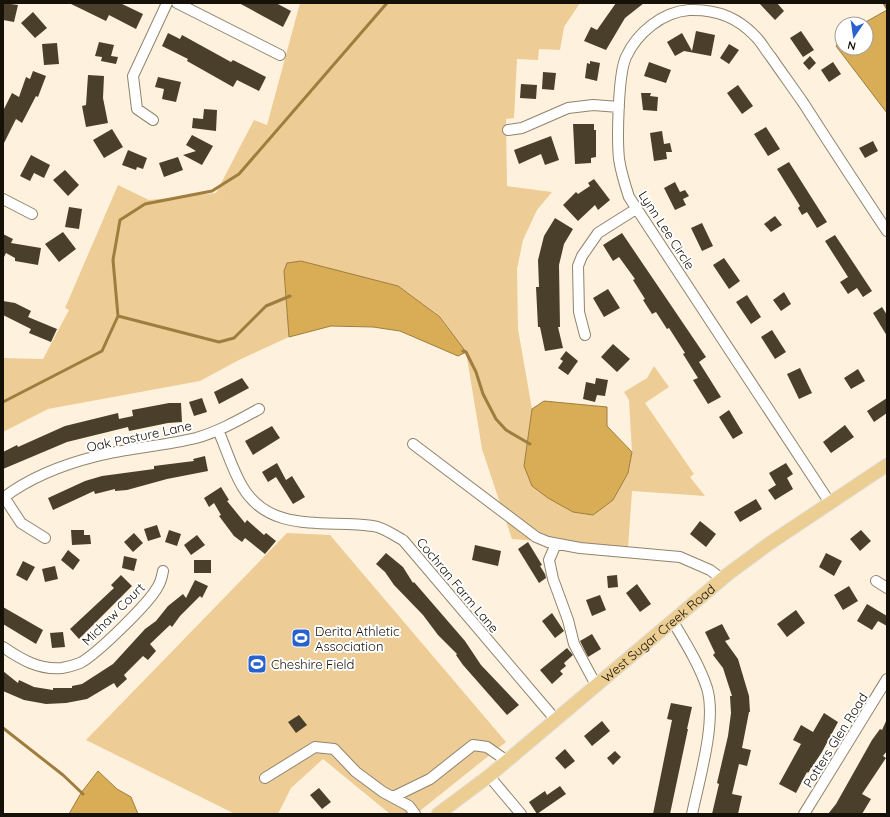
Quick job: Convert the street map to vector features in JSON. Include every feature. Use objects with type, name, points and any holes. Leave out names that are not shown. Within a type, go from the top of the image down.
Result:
[{"type":"main road","name":"West Sugar Creek Road","points":[[438,814],[489,776],[722,579],[770,543],[887,465]]},
{"type":"street","points":[[153,120],[137,109],[133,76],[167,3]]},
{"type":"street","points":[[178,3],[280,55]]},
{"type":"street","name":"Lynn Lee Circle","points":[[830,503],[628,197],[619,159],[619,107],[622,70],[626,58],[644,31],[678,7],[705,9],[724,14],[755,36],[793,89],[887,231]]},
{"type":"street","points":[[508,130],[522,128],[568,108],[593,105],[619,107]]},
{"type":"street","points":[[3,199],[32,214]]},
{"type":"street","points":[[585,336],[579,312],[578,266],[598,233],[636,208]]},
{"type":"street","name":"Oak Pasture Lane","points":[[4,498],[13,490],[56,470],[96,456],[196,438],[218,430],[259,408]]},
{"type":"street","name":"Cochran Farm Lane","points":[[218,430],[242,487],[256,503],[270,514],[287,520],[307,523],[375,526],[403,540],[555,719]]},
{"type":"street","points":[[413,444],[527,532],[536,537],[556,544],[580,548],[680,557],[710,570],[722,579]]},
{"type":"street","points":[[4,498],[21,523],[45,538]]},
{"type":"street","points":[[556,544],[549,560],[553,579],[568,620],[574,644],[596,685]]},
{"type":"street","name":"Michaw Court","points":[[3,647],[21,659],[40,667],[64,668],[80,662],[96,651],[137,612],[157,589],[162,580],[163,571]]},
{"type":"street","points":[[876,581],[887,588]]},
{"type":"street","points":[[672,620],[701,672],[707,689],[710,707],[705,747],[692,814]]},
{"type":"street","name":"Potters Glen Road","points":[[804,814],[887,679]]},
{"type":"street","points":[[393,797],[430,779],[473,745],[487,747],[507,761]]},
{"type":"street","points":[[265,778],[315,747],[334,749],[356,772],[409,806],[415,814]]},
{"type":"street","points":[[489,776],[521,814]]},
{"type":"shaded area","points":[[300,3],[580,3],[564,27],[560,50],[539,49],[538,60],[517,59],[514,118],[506,119],[507,186],[552,192],[537,210],[523,240],[517,269],[518,329],[532,409],[524,466],[593,515],[613,500],[628,473],[632,452],[629,400],[624,392],[647,378],[654,366],[669,387],[645,403],[694,474],[690,477],[705,496],[632,491],[628,548],[512,539],[482,449],[466,352],[441,317],[398,286],[284,271],[289,337],[239,360],[200,381],[48,409],[3,432],[3,358],[43,359],[69,310],[65,308],[118,185],[149,200],[216,193],[254,120],[267,125]]},
{"type":"shaded area","points":[[887,10],[887,113],[844,56],[874,56],[874,17]]},
{"type":"shaded area","points":[[301,261],[398,286],[440,317],[466,352],[458,356],[400,331],[373,327],[331,326],[289,337],[284,271],[287,263]]},
{"type":"shaded area","points":[[544,401],[607,407],[607,426],[632,452],[628,473],[613,500],[593,515],[573,512],[548,498],[532,486],[524,466],[532,409]]},
{"type":"shaded area","name":"Derita Athletic Association","points":[[287,533],[330,535],[506,742],[416,814],[390,814],[323,759],[291,788],[278,814],[235,814],[86,740]]},
{"type":"shaded area","points":[[98,771],[117,789],[131,797],[138,814],[69,814],[81,793]]},
{"type":"building","points":[[3,3],[18,5],[14,22],[3,20]]},
{"type":"building","points":[[69,3],[120,3],[143,14],[136,29],[109,15],[106,21]]},
{"type":"building","points":[[239,3],[276,3],[291,11],[283,27]]},
{"type":"building","points":[[616,3],[644,3],[625,18],[606,50],[584,41],[591,27],[597,30]]},
{"type":"building","points":[[759,3],[777,3],[784,11],[775,20]]},
{"type":"building","points":[[33,12],[47,28],[35,38],[21,23]]},
{"type":"building","points":[[696,31],[715,35],[711,56],[684,51],[675,56],[667,42],[682,33],[692,51]]},
{"type":"building","points":[[801,31],[814,50],[803,57],[790,38]]},
{"type":"building","points":[[168,33],[180,39],[182,35],[231,62],[233,60],[266,77],[259,91],[237,80],[233,87],[187,61],[188,59],[162,46]]},
{"type":"building","points":[[99,42],[114,45],[111,56],[118,57],[116,64],[101,61],[102,57],[95,56]]},
{"type":"building","points":[[57,43],[59,64],[44,65],[42,44]]},
{"type":"building","points":[[729,44],[739,50],[729,64],[720,58]]},
{"type":"building","points":[[810,56],[816,63],[809,70],[803,63]]},
{"type":"building","points":[[590,61],[600,63],[597,81],[585,78],[587,63],[590,64]]},
{"type":"building","points":[[649,62],[671,70],[666,83],[644,76]]},
{"type":"building","points":[[833,62],[841,74],[829,82],[821,70]]},
{"type":"building","points":[[33,71],[46,76],[38,97],[36,96],[22,123],[16,119],[3,145],[3,111],[12,93],[19,97],[26,77],[30,79]]},
{"type":"building","points":[[543,72],[556,73],[554,90],[542,89]]},
{"type":"building","points":[[88,75],[104,76],[103,98],[108,123],[86,127],[82,106],[86,105]]},
{"type":"building","points":[[158,77],[181,82],[176,102],[162,99],[164,89],[155,87]]},
{"type":"building","points":[[521,84],[537,85],[536,99],[520,98]]},
{"type":"building","points":[[738,85],[753,106],[742,114],[727,93]]},
{"type":"building","points":[[641,93],[651,93],[650,96],[658,97],[657,111],[643,110]]},
{"type":"building","points":[[204,109],[217,110],[216,131],[192,128],[193,118],[203,119]]},
{"type":"building","points":[[573,124],[594,124],[594,130],[596,130],[596,157],[591,158],[591,163],[575,164]]},
{"type":"building","points":[[766,127],[780,149],[768,156],[754,134]]},
{"type":"building","points":[[112,129],[123,147],[104,158],[93,140]]},
{"type":"building","points":[[662,131],[664,144],[670,143],[672,152],[666,152],[667,159],[654,161],[650,133]]},
{"type":"building","points":[[192,135],[213,146],[202,165],[183,155],[196,151],[186,145]]},
{"type":"building","points":[[551,136],[559,160],[545,165],[541,154],[519,164],[514,150]]},
{"type":"building","points":[[873,141],[878,151],[865,158],[859,148]]},
{"type":"building","points":[[128,150],[147,158],[143,169],[137,167],[136,170],[122,165]]},
{"type":"building","points":[[31,155],[50,165],[44,178],[34,173],[30,181],[20,176]]},
{"type":"building","points":[[178,157],[183,170],[164,177],[159,163]]},
{"type":"building","points":[[789,162],[827,222],[817,228],[807,212],[802,215],[798,208],[800,206],[777,169]]},
{"type":"building","points":[[65,170],[79,185],[68,196],[53,180]]},
{"type":"building","points":[[594,179],[610,200],[598,210],[595,205],[578,221],[563,205],[576,192],[578,194],[590,186],[588,183]]},
{"type":"building","points":[[675,182],[680,192],[685,190],[689,196],[683,199],[686,205],[675,210],[664,188]]},
{"type":"building","points":[[69,207],[82,209],[79,229],[65,227]]},
{"type":"building","points":[[775,216],[782,225],[771,232],[764,224]]},
{"type":"building","points":[[555,218],[573,229],[564,244],[559,265],[560,327],[558,327],[563,348],[545,351],[540,327],[538,327],[536,287],[539,287],[538,260],[544,236]]},
{"type":"building","points":[[702,223],[713,246],[702,251],[691,228]]},
{"type":"building","points":[[63,232],[76,249],[59,262],[45,244]]},
{"type":"building","points":[[622,233],[706,357],[699,362],[721,397],[708,404],[693,380],[698,378],[683,354],[685,353],[669,328],[667,329],[656,312],[652,314],[643,300],[645,299],[633,280],[635,279],[619,257],[613,261],[603,245]]},
{"type":"building","points":[[3,234],[13,239],[11,243],[41,248],[38,265],[15,261],[15,258],[6,253],[3,259]]},
{"type":"building","points":[[835,235],[872,291],[863,297],[857,288],[848,294],[840,282],[848,277],[825,241]]},
{"type":"building","points":[[724,258],[740,281],[729,289],[713,265]]},
{"type":"building","points":[[608,289],[620,308],[604,317],[593,298]]},
{"type":"building","points":[[784,292],[791,304],[781,311],[773,300]]},
{"type":"building","points":[[747,295],[761,317],[751,324],[736,302]]},
{"type":"building","points":[[3,301],[15,303],[31,311],[28,317],[57,329],[51,342],[29,333],[31,329],[3,315]]},
{"type":"building","points":[[882,307],[887,315],[887,336],[873,313]]},
{"type":"building","points":[[772,330],[786,352],[775,359],[761,337]]},
{"type":"building","points":[[613,344],[630,359],[617,372],[601,357]]},
{"type":"building","points":[[566,351],[578,361],[568,375],[558,368],[563,361],[560,359]]},
{"type":"building","points":[[800,368],[812,393],[799,399],[787,374]]},
{"type":"building","points":[[858,369],[865,381],[851,389],[844,378]]},
{"type":"building","points":[[242,378],[249,388],[219,404],[214,392]]},
{"type":"building","points":[[596,378],[608,380],[605,396],[597,395],[595,402],[583,399],[586,382],[595,384]]},
{"type":"building","points":[[202,398],[207,412],[194,416],[189,402]]},
{"type":"building","points":[[887,398],[887,413],[874,422],[867,411]]},
{"type":"building","points":[[169,403],[181,403],[182,422],[168,423],[129,431],[128,427],[67,442],[3,469],[3,452],[17,445],[18,447],[65,426],[118,413],[119,419],[133,416],[132,410]]},
{"type":"building","points":[[729,410],[743,433],[733,439],[719,417]]},
{"type":"building","points":[[845,425],[854,437],[831,453],[823,442]]},
{"type":"building","points":[[272,426],[280,438],[253,455],[245,441]]},
{"type":"building","points":[[205,456],[208,471],[167,479],[127,490],[115,491],[115,489],[95,494],[94,491],[53,510],[48,498],[85,481],[102,476],[154,469],[154,466],[194,461],[193,459]]},
{"type":"building","points":[[277,463],[286,480],[292,476],[305,497],[293,504],[276,477],[268,482],[262,472]]},
{"type":"building","points":[[786,463],[793,474],[787,478],[793,489],[775,500],[768,490],[776,485],[769,473]]},
{"type":"building","points":[[221,487],[229,500],[227,501],[245,523],[247,520],[264,535],[266,533],[276,541],[265,554],[245,538],[242,542],[234,536],[219,516],[221,515],[214,503],[209,507],[204,498]]},
{"type":"building","points":[[756,499],[762,509],[740,522],[734,512]]},
{"type":"building","points":[[700,521],[716,534],[706,547],[690,534]]},
{"type":"building","points":[[157,525],[161,537],[148,541],[144,529]]},
{"type":"building","points":[[71,530],[84,530],[84,535],[90,535],[91,544],[72,545]]},
{"type":"building","points":[[169,530],[181,534],[177,546],[165,542]]},
{"type":"building","points":[[861,530],[871,541],[860,551],[850,539]]},
{"type":"building","points":[[134,533],[143,543],[133,552],[124,542]]},
{"type":"building","points":[[197,535],[205,545],[191,555],[184,545]]},
{"type":"building","points":[[528,542],[542,565],[540,566],[545,574],[546,578],[539,583],[518,549]]},
{"type":"building","points":[[475,545],[501,551],[498,566],[472,560]]},
{"type":"building","points":[[68,550],[80,560],[73,570],[61,560]]},
{"type":"building","points":[[386,553],[403,567],[413,583],[414,582],[465,641],[481,665],[519,705],[507,715],[463,665],[456,655],[457,654],[438,635],[423,615],[376,564]]},
{"type":"building","points":[[826,553],[842,561],[834,576],[819,567]]},
{"type":"building","points":[[124,556],[137,559],[134,571],[122,568]]},
{"type":"building","points":[[194,560],[211,560],[211,573],[194,573]]},
{"type":"building","points":[[23,561],[35,567],[27,581],[16,575]]},
{"type":"building","points":[[55,566],[58,579],[45,582],[42,569]]},
{"type":"building","points":[[121,575],[132,586],[79,639],[70,629],[114,588],[111,585]]},
{"type":"building","points":[[617,575],[618,587],[608,588],[607,576]]},
{"type":"building","points":[[195,580],[208,586],[202,598],[200,596],[180,616],[172,627],[170,625],[150,644],[156,651],[148,660],[143,656],[124,675],[127,679],[117,688],[114,683],[87,699],[66,703],[46,704],[24,700],[3,691],[3,671],[18,683],[19,680],[34,687],[53,690],[53,688],[72,688],[72,686],[82,684],[113,664],[145,629],[156,621],[168,606],[183,594],[186,598]]},
{"type":"building","points":[[637,584],[651,604],[640,612],[626,593]]},
{"type":"building","points":[[849,586],[858,601],[843,610],[834,595]]},
{"type":"building","points":[[600,595],[606,610],[592,616],[586,600]]},
{"type":"building","points":[[867,604],[887,616],[887,626],[878,621],[872,630],[857,621]]},
{"type":"building","points":[[3,607],[43,630],[36,644],[3,624]]},
{"type":"building","points":[[796,610],[805,623],[787,637],[777,624]]},
{"type":"building","points":[[552,613],[564,631],[555,638],[542,621]]},
{"type":"building","points":[[722,624],[730,639],[725,641],[738,659],[749,696],[750,712],[742,748],[751,750],[747,766],[739,764],[732,794],[742,796],[738,814],[712,814],[719,784],[717,783],[728,736],[731,713],[730,696],[732,696],[723,668],[713,655],[715,653],[705,632]]},
{"type":"building","points":[[63,632],[65,647],[52,648],[50,633]]},
{"type":"building","points":[[592,634],[601,649],[588,657],[580,641]]},
{"type":"building","points":[[567,648],[573,655],[564,663],[566,666],[560,671],[563,674],[552,684],[540,670]]},
{"type":"building","points":[[671,703],[692,707],[670,814],[653,814],[672,720],[667,719]]},
{"type":"building","points":[[824,713],[838,722],[822,752],[808,773],[807,772],[796,793],[779,784],[801,744],[793,740],[801,725],[813,732]]},
{"type":"building","points":[[299,715],[307,725],[296,733],[288,722]]},
{"type":"building","points":[[887,719],[887,751],[883,756],[886,758],[862,794],[871,799],[862,814],[828,814],[836,804],[872,740],[880,729],[882,730]]},
{"type":"building","points":[[602,721],[610,731],[592,746],[584,736]]},
{"type":"building","points":[[565,749],[575,761],[565,769],[555,758]]},
{"type":"building","points":[[615,751],[621,757],[613,765],[607,758]]},
{"type":"building","points":[[560,786],[566,794],[537,814],[529,802],[545,791],[547,795]]},
{"type":"building","points":[[319,788],[331,802],[322,809],[310,795]]},
{"type":"waterway","points":[[3,402],[102,351],[118,316],[113,260],[120,220],[145,204],[212,191],[239,174],[387,3]]},
{"type":"waterway","points":[[884,3],[887,8]]},
{"type":"waterway","points":[[118,316],[219,342],[234,338],[266,306],[290,296]]},
{"type":"waterway","points":[[463,351],[466,352],[476,372],[483,394],[496,419],[506,430],[530,444]]},
{"type":"waterway","points":[[3,728],[63,775],[83,794]]},
{"type":"place","name":"Derita Athletic Association","points":[[301,638]]},
{"type":"place","name":"Cheshire Field","points":[[257,664]]}]
